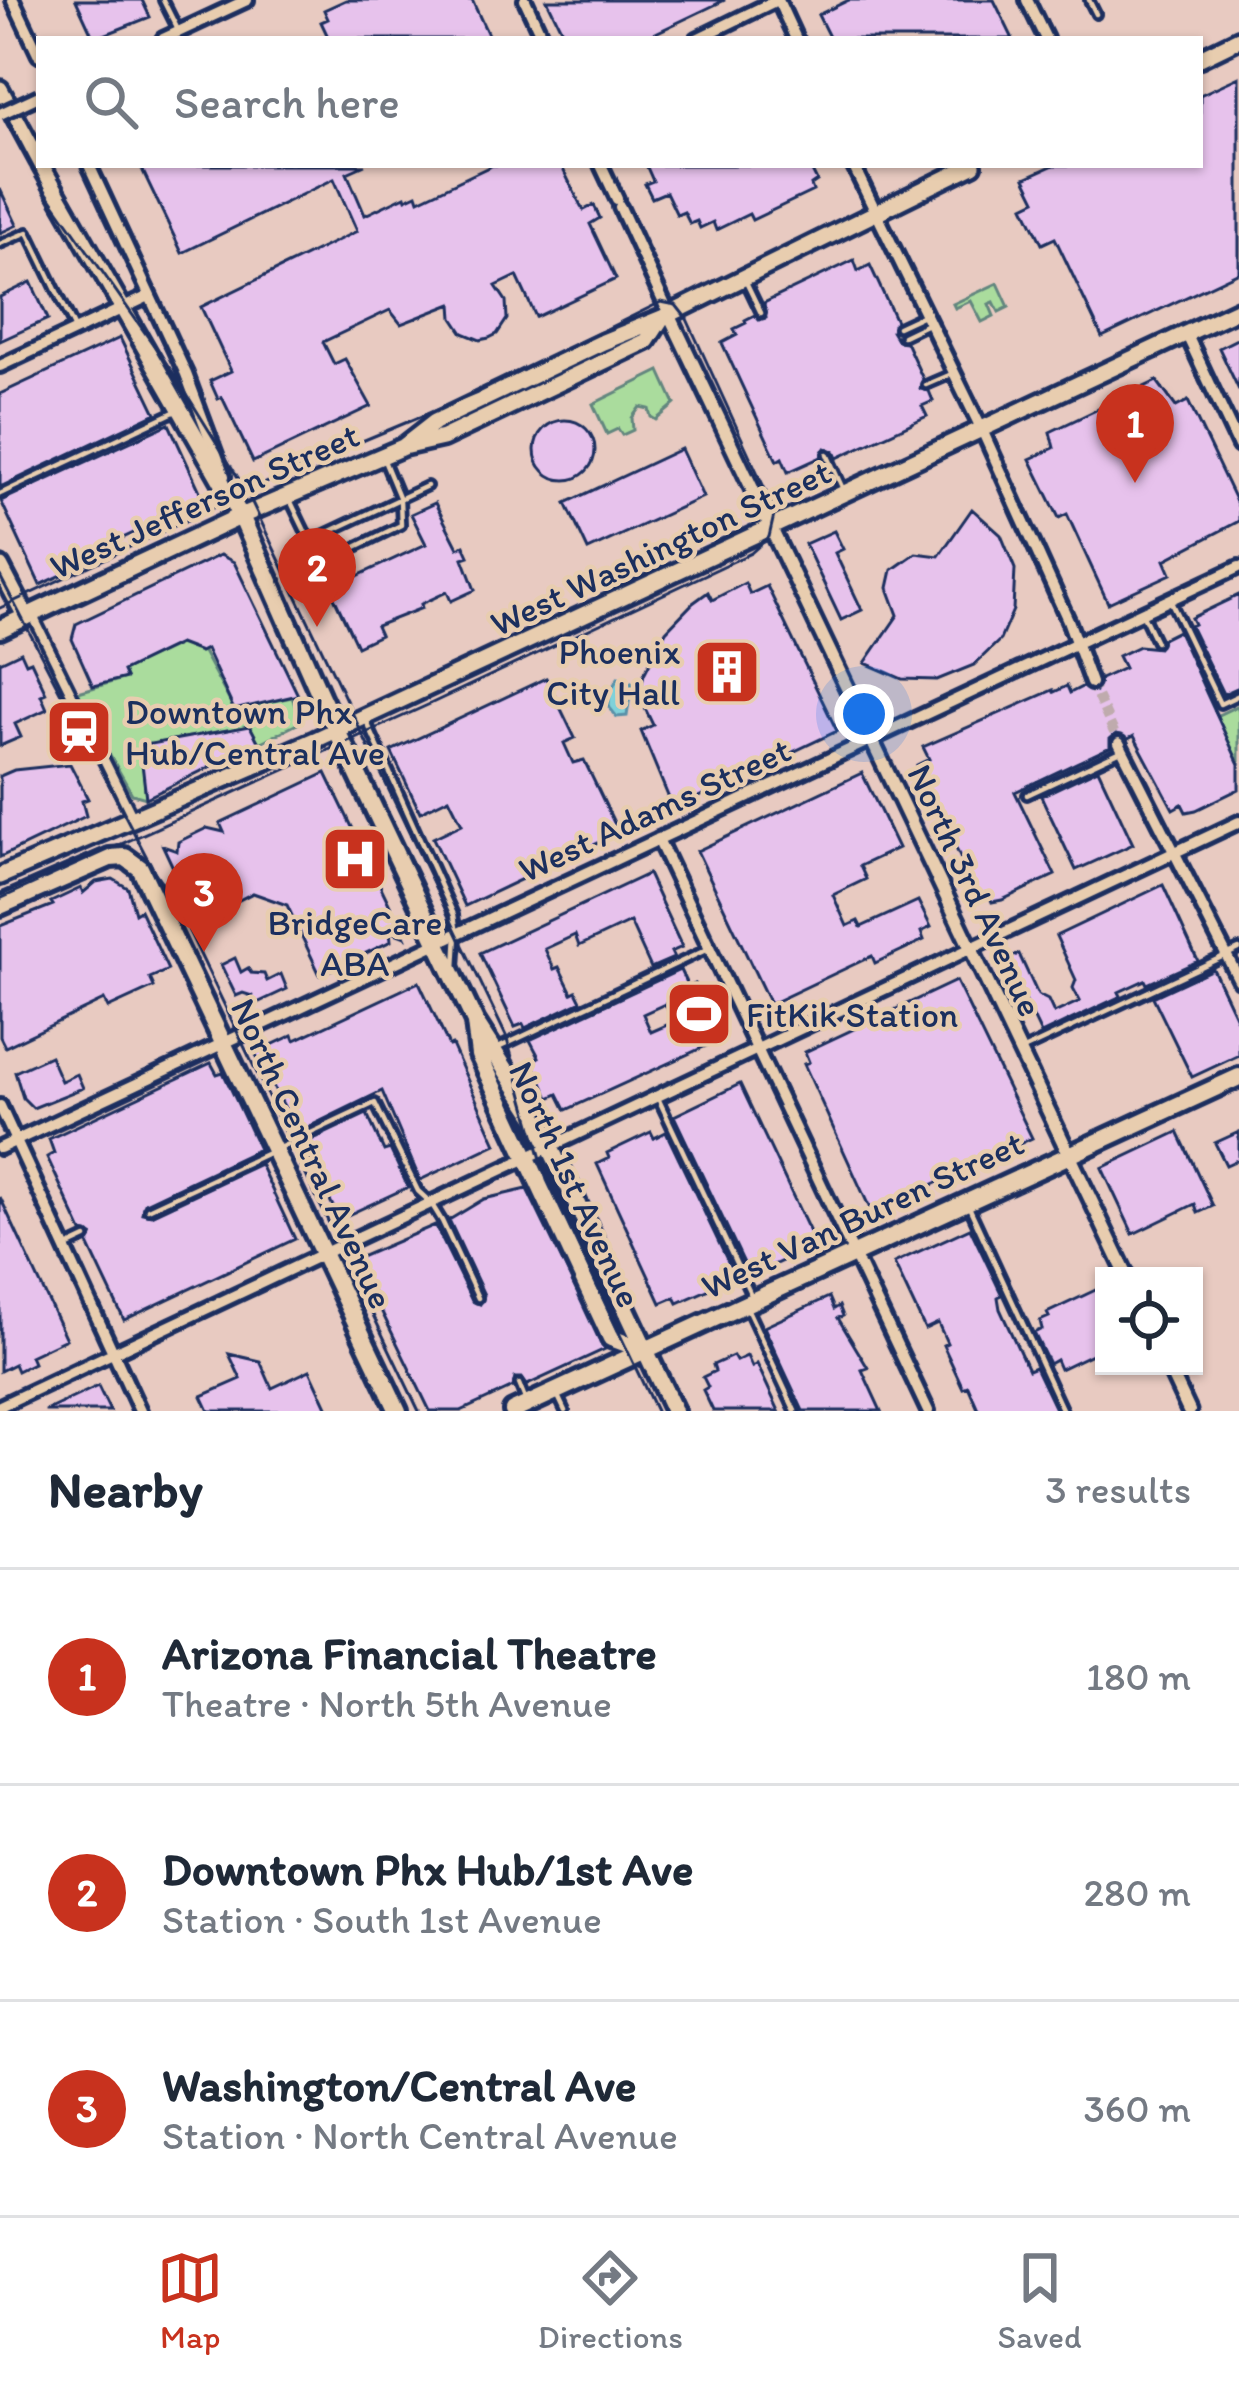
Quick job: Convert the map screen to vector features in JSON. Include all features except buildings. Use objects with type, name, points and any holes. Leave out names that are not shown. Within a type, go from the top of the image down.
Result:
[{"type":"main road","points":[[1203,57],[1239,39]]},
{"type":"main road","points":[[0,89],[36,156]]},
{"type":"main road","points":[[43,168],[241,516]]},
{"type":"main road","name":"West Jefferson Street","points":[[0,628],[403,447],[435,422],[666,316],[967,168]]},
{"type":"main road","name":"West Washington Street","points":[[0,876],[337,729],[1239,309]]},
{"type":"main road","name":"North 1st Avenue","points":[[241,516],[475,1022],[551,1147],[674,1411]]},
{"type":"main road","points":[[0,567],[25,617]]},
{"type":"main road","points":[[0,584],[25,617]]},
{"type":"main road","name":"North Central Avenue","points":[[0,907],[102,860],[117,856],[140,868],[398,1411]]},
{"type":"main road","name":"North 1st Avenue","points":[[475,1022],[479,1055],[611,1338],[646,1351]]},
{"type":"main road","name":"West Van Buren Street","points":[[520,1408],[1239,1077]]},
{"type":"street","points":[[13,0],[36,49]]},
{"type":"street","points":[[169,36],[247,0]]},
{"type":"street","points":[[525,0],[542,36]]},
{"type":"street","points":[[703,36],[777,0],[795,36]]},
{"type":"street","points":[[1027,0],[1045,36]]},
{"type":"street","points":[[0,114],[36,97]]},
{"type":"street","points":[[90,168],[186,374],[230,490]]},
{"type":"street","points":[[602,168],[666,316]]},
{"type":"street","points":[[854,168],[982,430],[1091,683]]},
{"type":"street","points":[[0,366],[149,296]]},
{"type":"street","name":"North 3rd Avenue","points":[[666,316],[773,529],[1122,1267]]},
{"type":"street","points":[[1186,334],[1239,446]]},
{"type":"street","name":"West Adams Street","points":[[0,1148],[1239,567]]},
{"type":"street","points":[[25,617],[45,641],[134,819]]},
{"type":"street","points":[[1121,747],[1173,854],[1233,952],[1239,980]]},
{"type":"street","points":[[0,1406],[1239,822]]},
{"type":"street","points":[[658,839],[928,1411]]},
{"type":"street","points":[[0,1106],[140,1411]]},
{"type":"street","points":[[1172,1375],[1189,1411]]},
{"type":"lane","points":[[164,0],[178,32]]},
{"type":"lane","points":[[1089,0],[1096,14]]},
{"type":"lane","points":[[0,244],[28,232],[76,331]]},
{"type":"lane","points":[[744,276],[761,313]]},
{"type":"lane","points":[[898,327],[928,318]]},
{"type":"lane","points":[[903,336],[928,318]]},
{"type":"lane","points":[[926,385],[955,373]]},
{"type":"lane","points":[[0,494],[178,410]]},
{"type":"lane","points":[[826,454],[845,494]]},
{"type":"lane","points":[[288,497],[321,564],[401,525],[400,499],[382,455]]},
{"type":"lane","points":[[310,541],[427,486]]},
{"type":"lane","points":[[1170,600],[1220,704],[1239,695]]},
{"type":"lane","points":[[1142,613],[1156,642]]},
{"type":"lane","points":[[364,716],[428,855],[458,934],[454,974]]},
{"type":"lane","points":[[1027,795],[1121,747]]},
{"type":"lane","points":[[495,1049],[710,948]]},
{"type":"lane","points":[[1019,1052],[1233,952]]},
{"type":"lane","points":[[657,1096],[795,1411]]},
{"type":"lane","points":[[148,1209],[375,1103],[478,1298]]},
{"type":"lane","points":[[967,1201],[1063,1411]]},
{"type":"lane","points":[[64,1249],[86,1238]]},
{"type":"lane","points":[[518,1384],[520,1408]]},
{"type":"lane","points":[[556,1392],[565,1411]]},
{"type":"green space","points":[[998,283],[1009,307],[999,312],[994,302],[989,304],[994,316],[982,322],[971,301],[955,308],[953,304]]},
{"type":"green space","points":[[660,371],[675,404],[656,420],[649,409],[640,407],[632,418],[633,430],[607,434],[593,404]]},
{"type":"green space","points":[[184,642],[203,652],[234,709],[292,697],[301,722],[259,743],[250,726],[141,746],[146,798],[132,794],[75,693],[126,678],[123,671]]},
{"type":"green space","points":[[1237,706],[1239,711],[1239,764],[1216,716]]},
{"type":"water","points":[[618,678],[632,683],[627,716],[617,717],[609,707],[609,693]]},
{"type":"tunnel","points":[[1091,683],[1119,743]]},
{"type":"tram line","points":[[0,104],[45,190],[176,377],[247,492],[506,1036],[547,1180],[656,1411]]},
{"type":"tram line","points":[[0,608],[300,467],[477,393],[661,302],[676,305],[687,319],[775,511],[769,537],[751,553],[0,899]]},
{"type":"tram line","points":[[0,576],[154,871],[174,900],[419,1411]]},
{"type":"place","name":"Arizona Financial Theatre","points":[[1135,483]]},
{"type":"place","name":"Downtown Phx Hub/1st Ave","points":[[317,627]]},
{"type":"place","name":"Phoenix City Hall","points":[[727,672]]},
{"type":"place","name":"Downtown Phx Hub/Central Ave","points":[[79,732]]},
{"type":"place","name":"BridgeCare ABA","points":[[355,859]]},
{"type":"place","name":"Washington/Central Ave","points":[[204,952]]},
{"type":"place","name":"FitKik Station","points":[[699,1014]]}]
